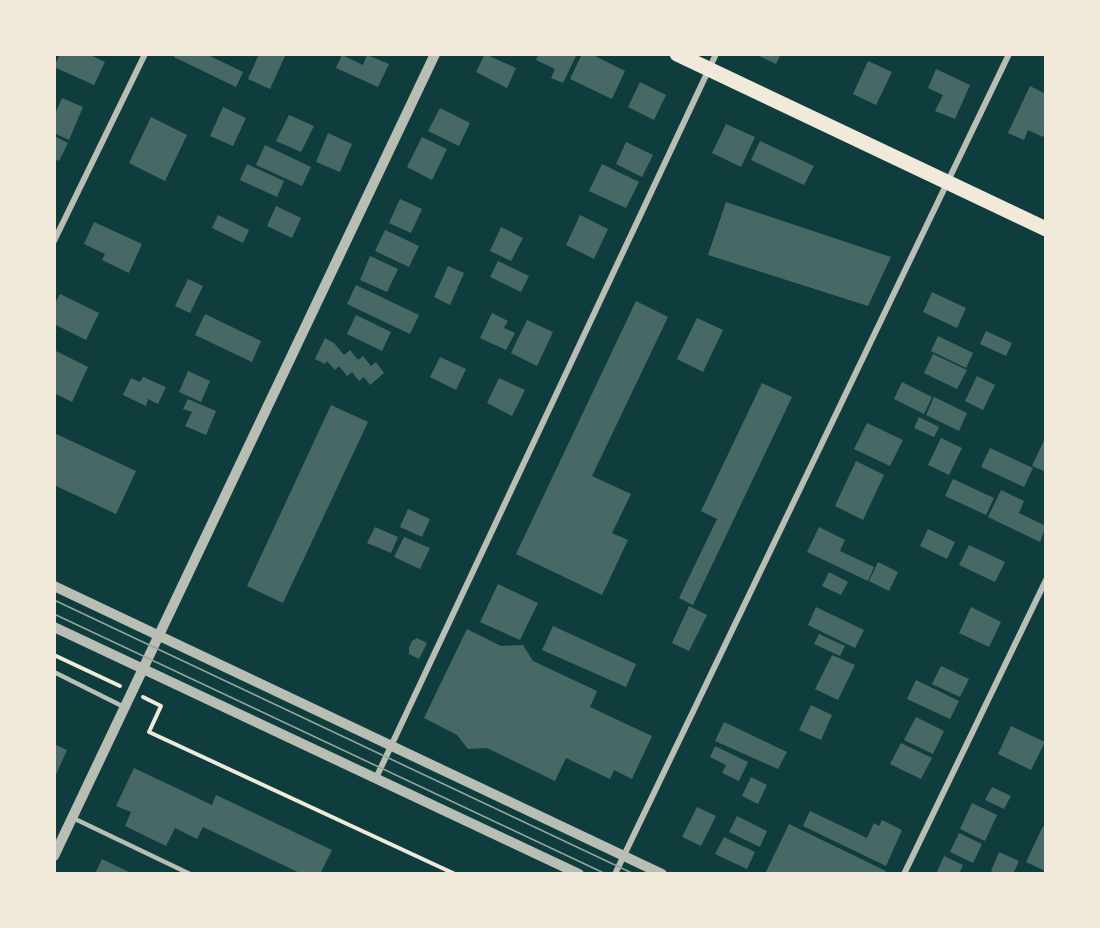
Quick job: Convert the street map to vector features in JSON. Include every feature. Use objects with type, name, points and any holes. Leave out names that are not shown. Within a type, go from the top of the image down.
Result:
[{"type":"main road","points":[[677,54],[1046,229]]},
{"type":"street","points":[[54,241],[145,54]]},
{"type":"street","points":[[54,856],[435,54]]},
{"type":"street","points":[[376,778],[716,54]]},
{"type":"street","points":[[615,874],[1009,54]]},
{"type":"street","points":[[904,874],[1046,580]]},
{"type":"street","points":[[54,586],[662,874]]},
{"type":"street","points":[[54,627],[579,874]]},
{"type":"lane","points":[[54,672],[125,707]]},
{"type":"lane","points":[[72,818],[190,874]]},
{"type":"path","points":[[54,655],[162,706],[149,732],[455,874]]},
{"type":"building","points":[[60,54],[88,54],[105,62],[94,85],[54,67]]},
{"type":"building","points":[[175,54],[206,54],[243,72],[236,87],[174,57]]},
{"type":"building","points":[[259,54],[286,54],[270,89],[248,79]]},
{"type":"building","points":[[485,54],[516,68],[507,88],[476,72]]},
{"type":"building","points":[[539,54],[577,54],[563,83],[551,78],[555,69],[536,60]]},
{"type":"building","points":[[582,54],[591,54],[625,71],[612,99],[570,79]]},
{"type":"building","points":[[755,54],[781,54],[776,64]]},
{"type":"building","points":[[342,55],[363,65],[367,55],[389,64],[378,87],[336,68]]},
{"type":"building","points":[[868,61],[892,72],[876,105],[853,94]]},
{"type":"building","points":[[936,69],[970,85],[955,119],[935,111],[943,95],[928,88]]},
{"type":"building","points":[[640,82],[666,95],[654,120],[628,107]]},
{"type":"building","points":[[1030,86],[1046,94],[1046,129],[1043,137],[1028,130],[1024,140],[1008,133]]},
{"type":"building","points":[[62,98],[83,107],[69,140],[54,133],[54,116]]},
{"type":"building","points":[[223,107],[246,118],[233,146],[210,136]]},
{"type":"building","points":[[440,108],[470,123],[459,146],[428,131]]},
{"type":"building","points":[[289,115],[314,126],[301,152],[276,141]]},
{"type":"building","points":[[151,117],[187,135],[165,181],[129,163]]},
{"type":"building","points":[[726,124],[755,137],[741,167],[712,153]]},
{"type":"building","points":[[328,133],[352,144],[340,172],[316,162]]},
{"type":"building","points":[[54,136],[68,143],[59,161],[54,159]]},
{"type":"building","points":[[422,137],[447,149],[432,180],[407,167]]},
{"type":"building","points":[[760,141],[814,166],[804,185],[751,160]]},
{"type":"building","points":[[626,142],[653,155],[642,177],[616,164]]},
{"type":"building","points":[[265,145],[311,167],[302,186],[256,165]]},
{"type":"building","points":[[247,164],[284,181],[277,197],[240,180]]},
{"type":"building","points":[[602,164],[639,182],[626,208],[589,191]]},
{"type":"building","points":[[400,199],[422,209],[411,233],[389,223]]},
{"type":"building","points":[[726,202],[891,257],[868,306],[708,255]]},
{"type":"building","points":[[276,206],[301,218],[292,238],[267,226]]},
{"type":"building","points":[[218,215],[249,230],[243,243],[212,228]]},
{"type":"building","points":[[580,215],[608,229],[594,259],[566,245]]},
{"type":"building","points":[[94,222],[142,244],[129,273],[102,260],[105,254],[84,244]]},
{"type":"building","points":[[501,227],[523,238],[511,261],[490,251]]},
{"type":"building","points":[[385,230],[419,246],[409,267],[375,251]]},
{"type":"building","points":[[370,256],[398,269],[387,292],[360,280]]},
{"type":"building","points":[[498,261],[529,276],[521,292],[490,277]]},
{"type":"building","points":[[448,266],[464,273],[450,305],[434,297]]},
{"type":"building","points":[[188,279],[203,286],[190,313],[175,306]]},
{"type":"building","points":[[356,285],[419,315],[410,334],[347,304]]},
{"type":"building","points":[[932,292],[966,308],[957,328],[923,312]]},
{"type":"building","points":[[60,294],[99,313],[86,340],[54,324],[54,305]]},
{"type":"building","points":[[636,301],[668,317],[592,476],[631,494],[612,533],[628,540],[602,595],[516,554]]},
{"type":"building","points":[[492,313],[508,321],[504,328],[515,333],[506,350],[480,338]]},
{"type":"building","points":[[205,314],[261,341],[252,362],[195,335]]},
{"type":"building","points":[[356,315],[391,332],[382,351],[347,334]]},
{"type":"building","points":[[697,318],[723,330],[703,372],[677,359]]},
{"type":"building","points":[[527,320],[553,332],[537,366],[511,353]]},
{"type":"building","points":[[986,331],[1012,343],[1006,356],[980,344]]},
{"type":"building","points":[[938,336],[973,353],[966,368],[931,351]]},
{"type":"building","points":[[325,338],[334,343],[344,355],[350,350],[358,360],[363,356],[371,366],[376,362],[384,373],[370,385],[364,377],[359,381],[352,372],[347,376],[339,366],[335,370],[327,361],[325,364],[315,359]]},
{"type":"building","points":[[54,350],[88,367],[72,402],[54,393]]},
{"type":"building","points":[[933,354],[967,370],[957,389],[924,373]]},
{"type":"building","points":[[440,357],[466,369],[456,390],[430,377]]},
{"type":"building","points":[[188,371],[210,381],[201,402],[179,392]]},
{"type":"building","points":[[977,376],[995,385],[983,410],[965,401]]},
{"type":"building","points":[[143,377],[166,387],[158,404],[148,399],[146,406],[123,395],[131,378],[140,382]]},
{"type":"building","points":[[499,378],[525,390],[512,416],[487,403]]},
{"type":"building","points":[[902,382],[932,397],[924,414],[894,399]]},
{"type":"building","points":[[762,383],[792,397],[693,605],[679,598],[717,519],[701,511]]},
{"type":"building","points":[[934,397],[967,413],[959,431],[926,415]]},
{"type":"building","points":[[188,399],[216,411],[206,435],[185,426],[192,412],[183,409]]},
{"type":"building","points":[[331,405],[368,422],[283,603],[247,586]]},
{"type":"building","points":[[919,417],[939,427],[934,437],[914,428]]},
{"type":"building","points":[[867,423],[903,440],[890,466],[854,449]]},
{"type":"building","points":[[54,433],[136,471],[116,514],[54,485]]},
{"type":"building","points":[[1046,436],[1046,472],[1032,466]]},
{"type":"building","points":[[941,438],[962,448],[949,475],[928,465]]},
{"type":"building","points":[[990,448],[1033,468],[1024,487],[981,467]]},
{"type":"building","points":[[856,461],[884,475],[863,520],[835,506]]},
{"type":"building","points":[[953,479],[994,498],[986,515],[945,496]]},
{"type":"building","points":[[1001,490],[1024,501],[1019,513],[1046,526],[1040,542],[988,517]]},
{"type":"building","points":[[408,509],[430,519],[422,537],[400,527]]},
{"type":"building","points":[[375,527],[398,537],[391,553],[367,543]]},
{"type":"building","points":[[819,527],[845,540],[840,551],[874,567],[868,581],[807,552]]},
{"type":"building","points":[[928,529],[955,542],[947,559],[920,546]]},
{"type":"building","points":[[404,537],[430,548],[420,569],[394,557]]},
{"type":"building","points":[[969,545],[1005,562],[995,582],[959,565]]},
{"type":"building","points":[[878,562],[898,572],[889,591],[869,581]]},
{"type":"building","points":[[829,572],[848,582],[841,595],[822,586]]},
{"type":"building","points":[[498,584],[538,603],[520,640],[480,622]]},
{"type":"building","points":[[689,606],[707,615],[689,651],[672,643]]},
{"type":"building","points":[[816,607],[864,630],[855,648],[808,625]]},
{"type":"building","points":[[971,607],[1001,622],[989,647],[959,633]]},
{"type":"building","points":[[553,626],[636,664],[626,687],[542,650]]},
{"type":"building","points":[[467,629],[501,646],[523,645],[533,661],[597,691],[590,707],[652,736],[632,779],[614,770],[610,779],[566,758],[555,781],[487,748],[468,749],[457,735],[424,718]]},
{"type":"building","points":[[819,634],[845,646],[840,656],[814,644]]},
{"type":"building","points":[[417,638],[427,643],[419,659],[409,654],[412,641]]},
{"type":"building","points":[[832,655],[855,665],[838,700],[815,689]]},
{"type":"building","points":[[941,666],[969,679],[960,697],[932,684]]},
{"type":"building","points":[[916,680],[959,701],[950,719],[907,699]]},
{"type":"building","points":[[811,705],[832,715],[821,740],[799,730]]},
{"type":"building","points":[[916,717],[944,731],[933,754],[904,740]]},
{"type":"building","points":[[724,722],[787,752],[778,769],[715,741]]},
{"type":"building","points":[[1011,726],[1045,742],[1031,770],[998,754]]},
{"type":"building","points":[[901,743],[932,758],[921,779],[890,764]]},
{"type":"building","points":[[54,744],[67,750],[54,779]]},
{"type":"building","points":[[715,746],[748,762],[739,781],[722,773],[726,765],[710,757]]},
{"type":"building","points":[[134,768],[212,805],[216,795],[332,850],[320,874],[302,874],[203,827],[197,839],[175,828],[166,846],[125,826],[131,812],[116,806]]},
{"type":"building","points":[[751,777],[767,785],[758,804],[742,796]]},
{"type":"building","points":[[992,787],[1011,796],[1004,809],[985,800]]},
{"type":"building","points":[[972,803],[997,815],[985,841],[960,829]]},
{"type":"building","points":[[697,807],[716,816],[701,846],[682,837]]},
{"type":"building","points":[[810,811],[867,838],[874,823],[879,826],[882,820],[902,830],[886,866],[803,826]]},
{"type":"building","points":[[737,816],[767,831],[760,847],[729,832]]},
{"type":"building","points":[[789,824],[886,871],[885,874],[765,874]]},
{"type":"building","points":[[1043,826],[1046,827],[1045,871],[1026,862]]},
{"type":"building","points":[[959,833],[982,844],[973,863],[950,852]]},
{"type":"building","points":[[724,837],[755,852],[747,869],[715,854]]},
{"type":"building","points":[[999,852],[1019,861],[1013,874],[998,874],[991,871]]},
{"type":"building","points":[[944,856],[963,865],[959,874],[936,874]]},
{"type":"building","points":[[102,859],[133,874],[95,874]]},
{"type":"tram line","points":[[54,600],[634,874]]},
{"type":"tram line","points":[[54,614],[606,874]]}]
